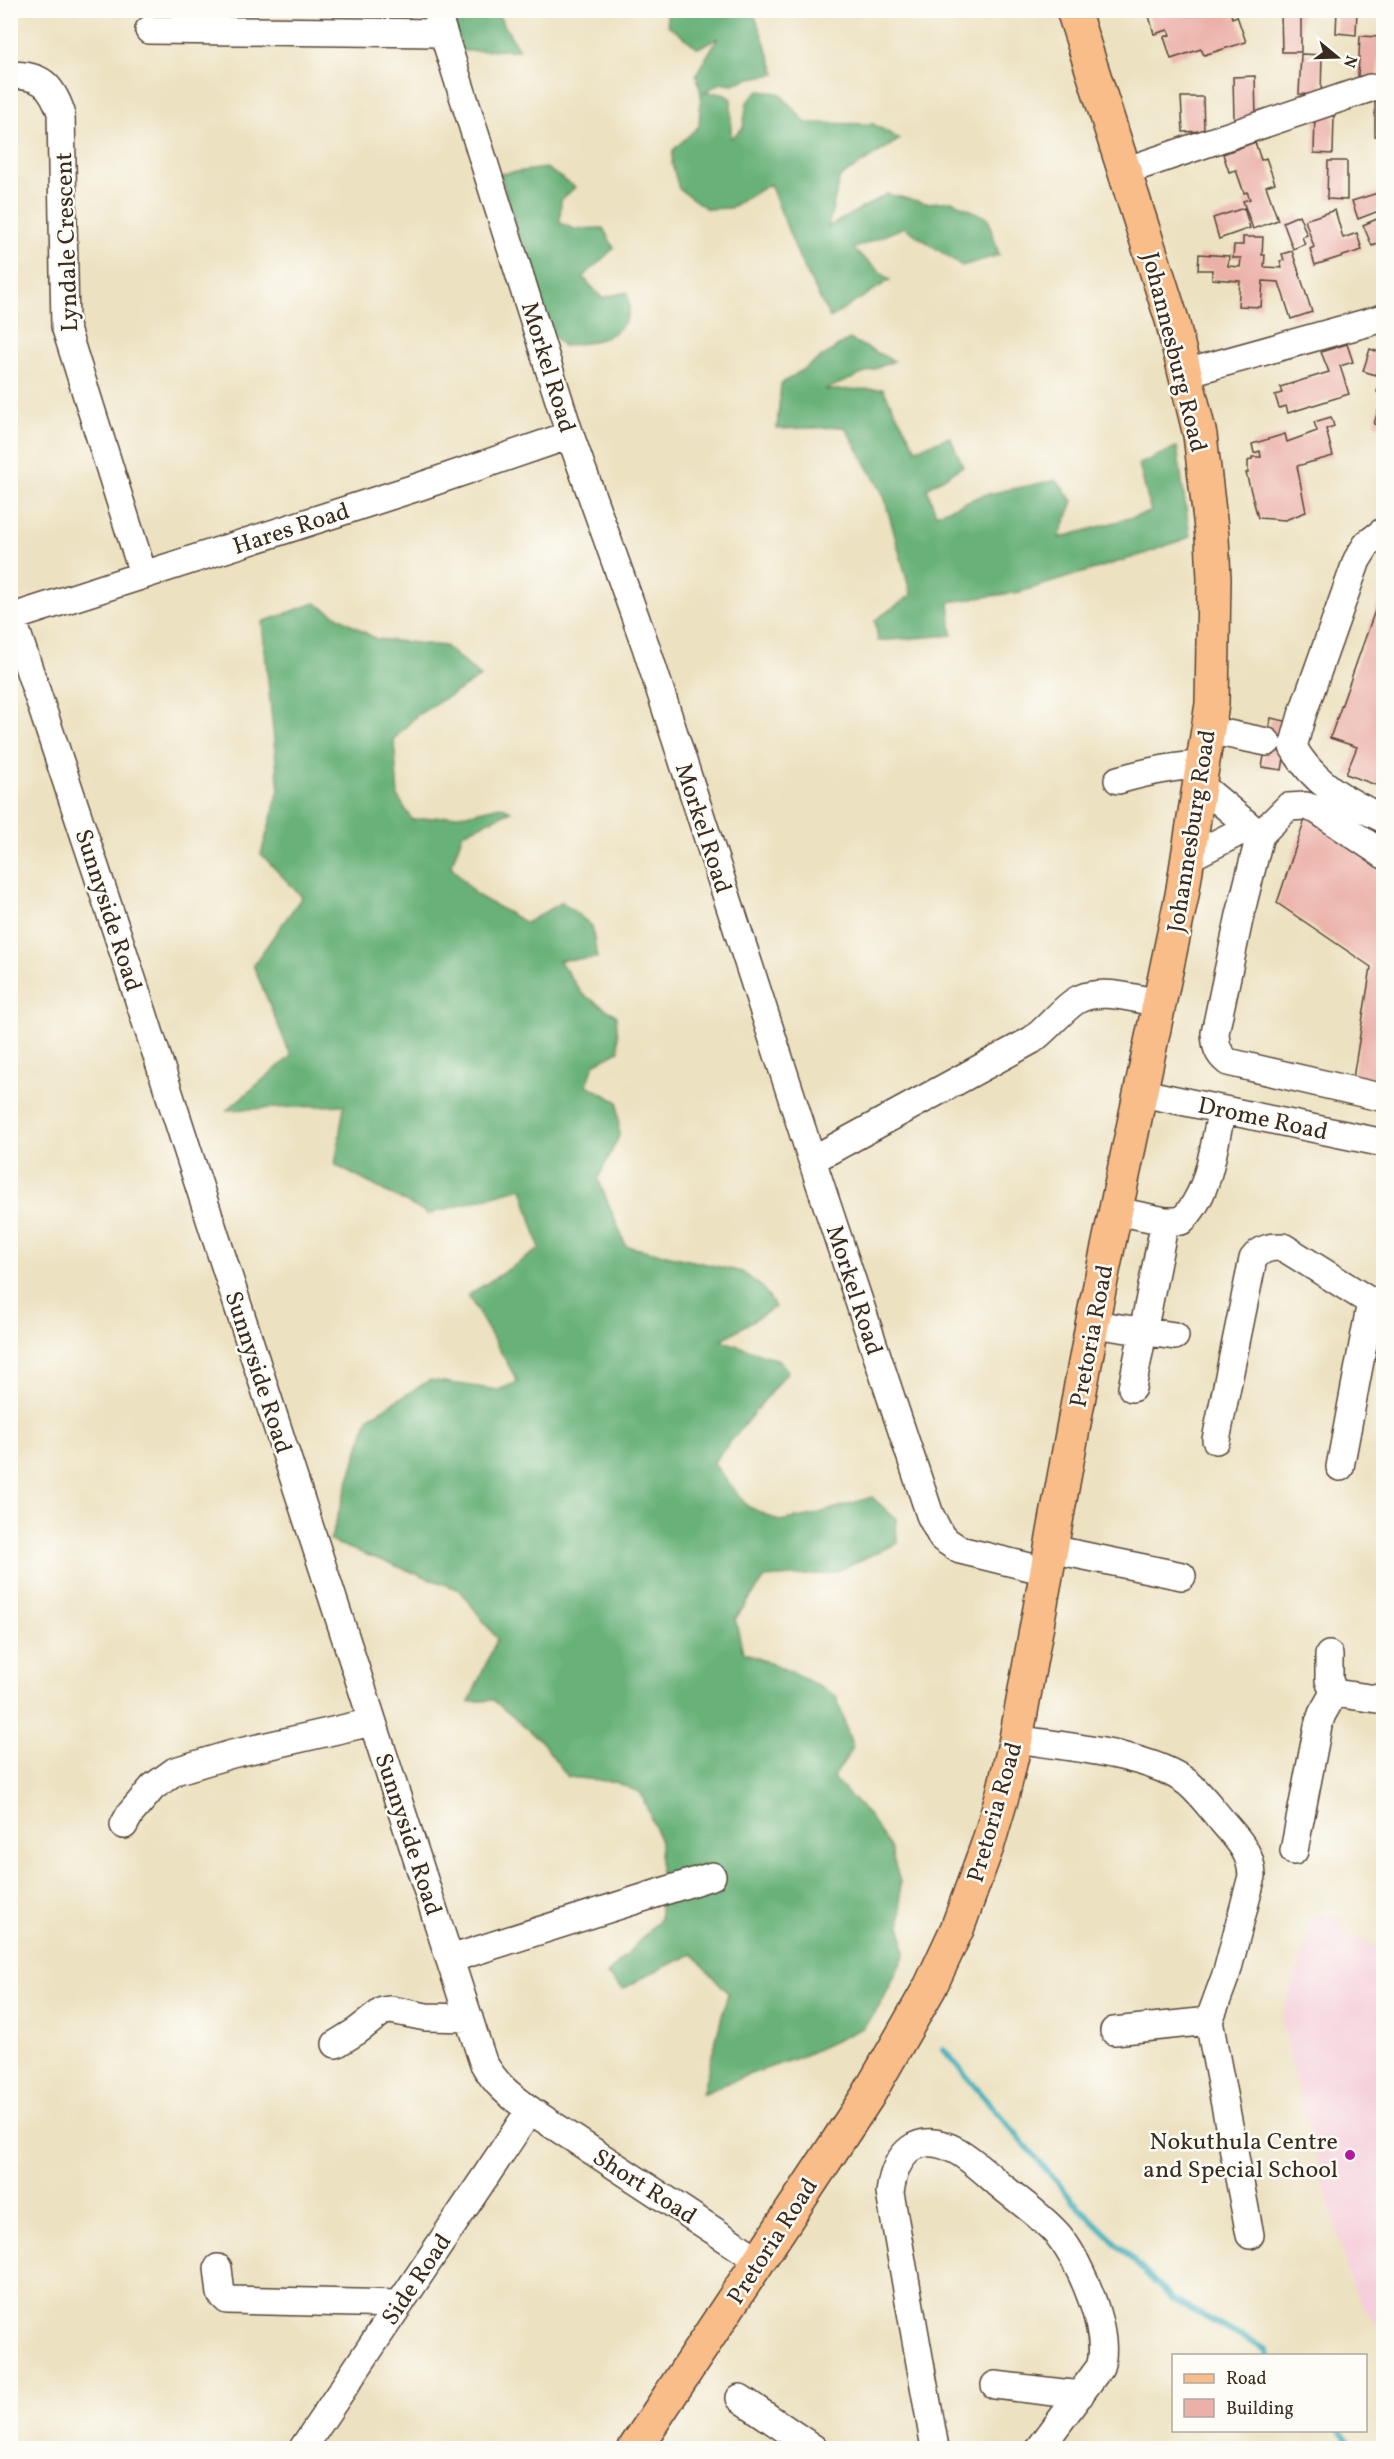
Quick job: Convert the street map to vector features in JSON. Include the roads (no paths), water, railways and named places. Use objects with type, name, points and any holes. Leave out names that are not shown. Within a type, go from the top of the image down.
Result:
[{"type":"main road","name":"Johannesburg Road","points":[[1077,12],[1186,373],[1200,435],[1212,537],[1215,605],[1214,669],[1208,730],[1188,858],[1142,1093]]},
{"type":"main road","name":"Pretoria Road","points":[[635,2448],[867,2097],[930,1987],[957,1929],[988,1844],[1016,1739],[1060,1493],[1142,1093]]},
{"type":"street","points":[[149,30],[440,22]]},
{"type":"street","name":"Morkel Road","points":[[440,22],[570,435],[646,647],[812,1160],[926,1504],[937,1530],[942,1538],[960,1550],[977,1556],[1049,1560],[1182,1576]]},
{"type":"street","name":"Lyndale Crescent","points":[[10,75],[31,77],[45,83],[54,93],[61,112],[65,326],[143,574]]},
{"type":"street","points":[[1125,171],[1370,88]]},
{"type":"street","points":[[1186,373],[1383,318]]},
{"type":"street","name":"Hares Road","points":[[11,618],[570,435]]},
{"type":"street","points":[[1282,745],[1302,715],[1357,560],[1367,544],[1383,531]]},
{"type":"street","name":"Sunnyside Road","points":[[11,618],[123,951],[483,2061],[493,2080],[502,2090],[530,2110]]},
{"type":"street","points":[[1208,730],[1282,745],[1330,790],[1383,819]]},
{"type":"street","points":[[1118,780],[1167,767],[1201,774],[1254,831],[1249,918],[1215,1033],[1216,1046],[1220,1055],[1228,1062],[1383,1098]]},
{"type":"street","points":[[1188,858],[1254,831],[1288,807],[1306,806],[1317,810],[1383,855]]},
{"type":"street","points":[[812,1160],[1032,1040],[1045,1031],[1073,1002],[1083,997],[1111,996],[1160,1003]]},
{"type":"street","name":"Drome Road","points":[[1142,1093],[1383,1143]]},
{"type":"street","points":[[1116,1211],[1165,1221],[1181,1221],[1190,1213],[1199,1200],[1222,1110]]},
{"type":"street","points":[[1132,1388],[1165,1221]]},
{"type":"street","points":[[1216,1440],[1253,1259],[1258,1252],[1269,1247],[1283,1247],[1377,1304],[1340,1467]]},
{"type":"street","points":[[1093,1324],[1175,1336]]},
{"type":"street","points":[[1329,1655],[1329,1680],[1334,1693]]},
{"type":"street","points":[[1334,1693],[1383,1700]]},
{"type":"street","points":[[1294,1851],[1318,1726],[1334,1693]]},
{"type":"street","points":[[124,1825],[153,1786],[175,1771],[232,1754],[372,1722]]},
{"type":"street","points":[[1016,1739],[1133,1759],[1153,1764],[1172,1773],[1189,1784],[1246,1850],[1251,1862],[1252,1876],[1227,1972],[1209,2021],[1250,2235]]},
{"type":"street","points":[[450,1959],[712,1876]]},
{"type":"street","points":[[336,2044],[383,2011],[391,2010],[426,2017],[469,2018]]},
{"type":"street","points":[[1114,2031],[1209,2021]]},
{"type":"street","name":"Short Road","points":[[530,2110],[760,2261]]},
{"type":"street","name":"Side Road","points":[[303,2448],[530,2110]]},
{"type":"street","points":[[935,2448],[890,2200],[891,2179],[904,2154],[914,2145],[931,2142],[942,2144],[959,2152],[1057,2234],[1070,2252],[1083,2279],[1104,2346],[1100,2367],[1040,2448]]},
{"type":"street","points":[[218,2268],[221,2294],[227,2300],[400,2304]]},
{"type":"street","points":[[995,2385],[1080,2395]]},
{"type":"street","points":[[740,2398],[813,2448]]},
{"type":"waterway","points":[[943,2049],[1074,2202],[1172,2299],[1266,2350],[1267,2354]]},
{"type":"waterway","points":[[1342,2432],[1354,2448]]},
{"type":"place","name":"Nokuthula Centre and Special School","points":[[1350,2155]]}]
